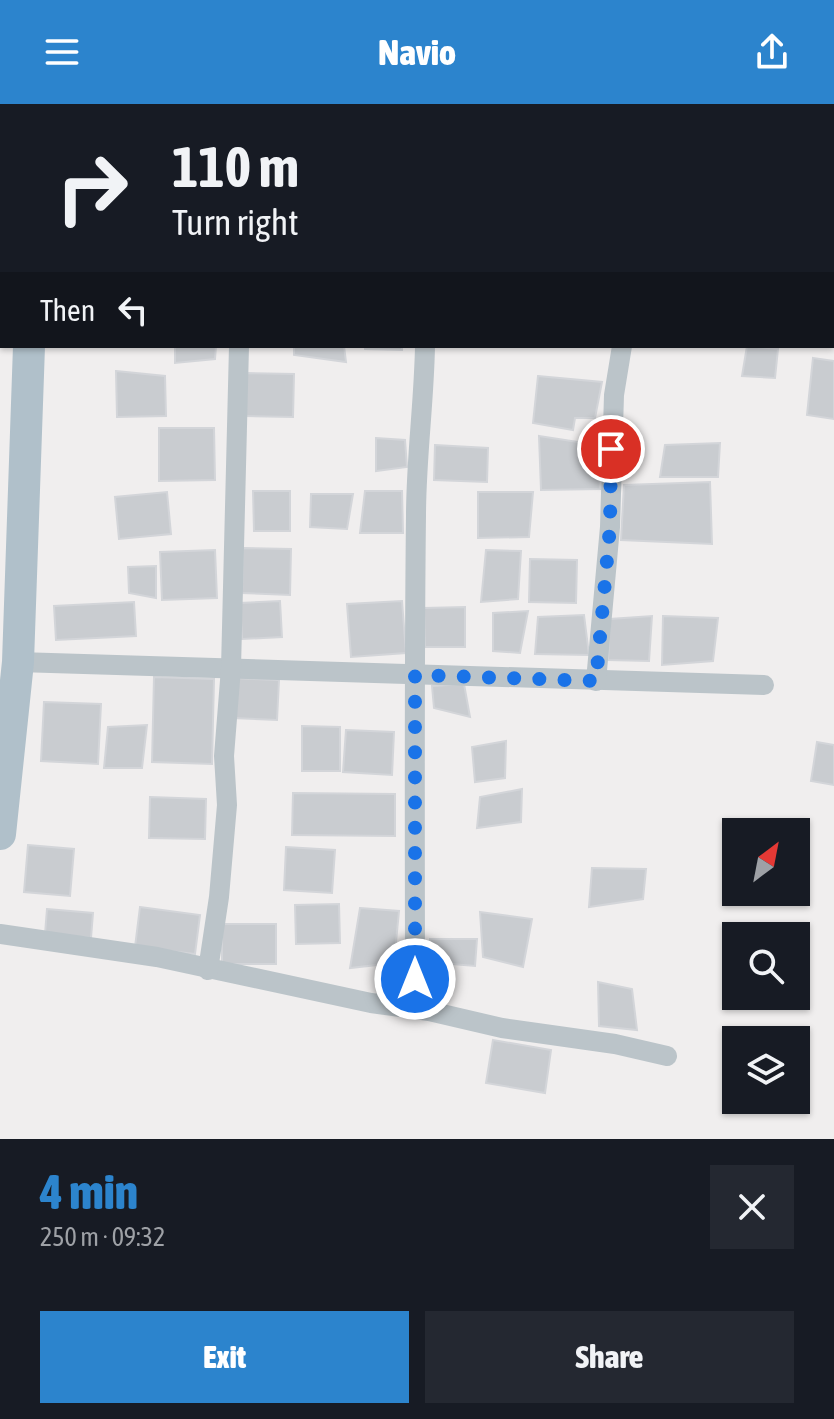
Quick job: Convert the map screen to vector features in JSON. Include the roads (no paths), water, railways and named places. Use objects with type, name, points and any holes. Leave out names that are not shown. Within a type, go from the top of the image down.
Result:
[{"type":"main road","points":[[0,834],[18,662],[29,348]]},
{"type":"street","points":[[208,970],[219,897],[227,805],[224,756],[231,668],[239,348]]},
{"type":"street","points":[[415,1009],[418,435],[425,395],[425,348]]},
{"type":"street","points":[[596,681],[610,527],[614,395],[622,348]]},
{"type":"street","points":[[18,662],[764,685]]},
{"type":"street","points":[[0,934],[157,957],[371,1003],[502,1028],[615,1044],[667,1056]]}]
